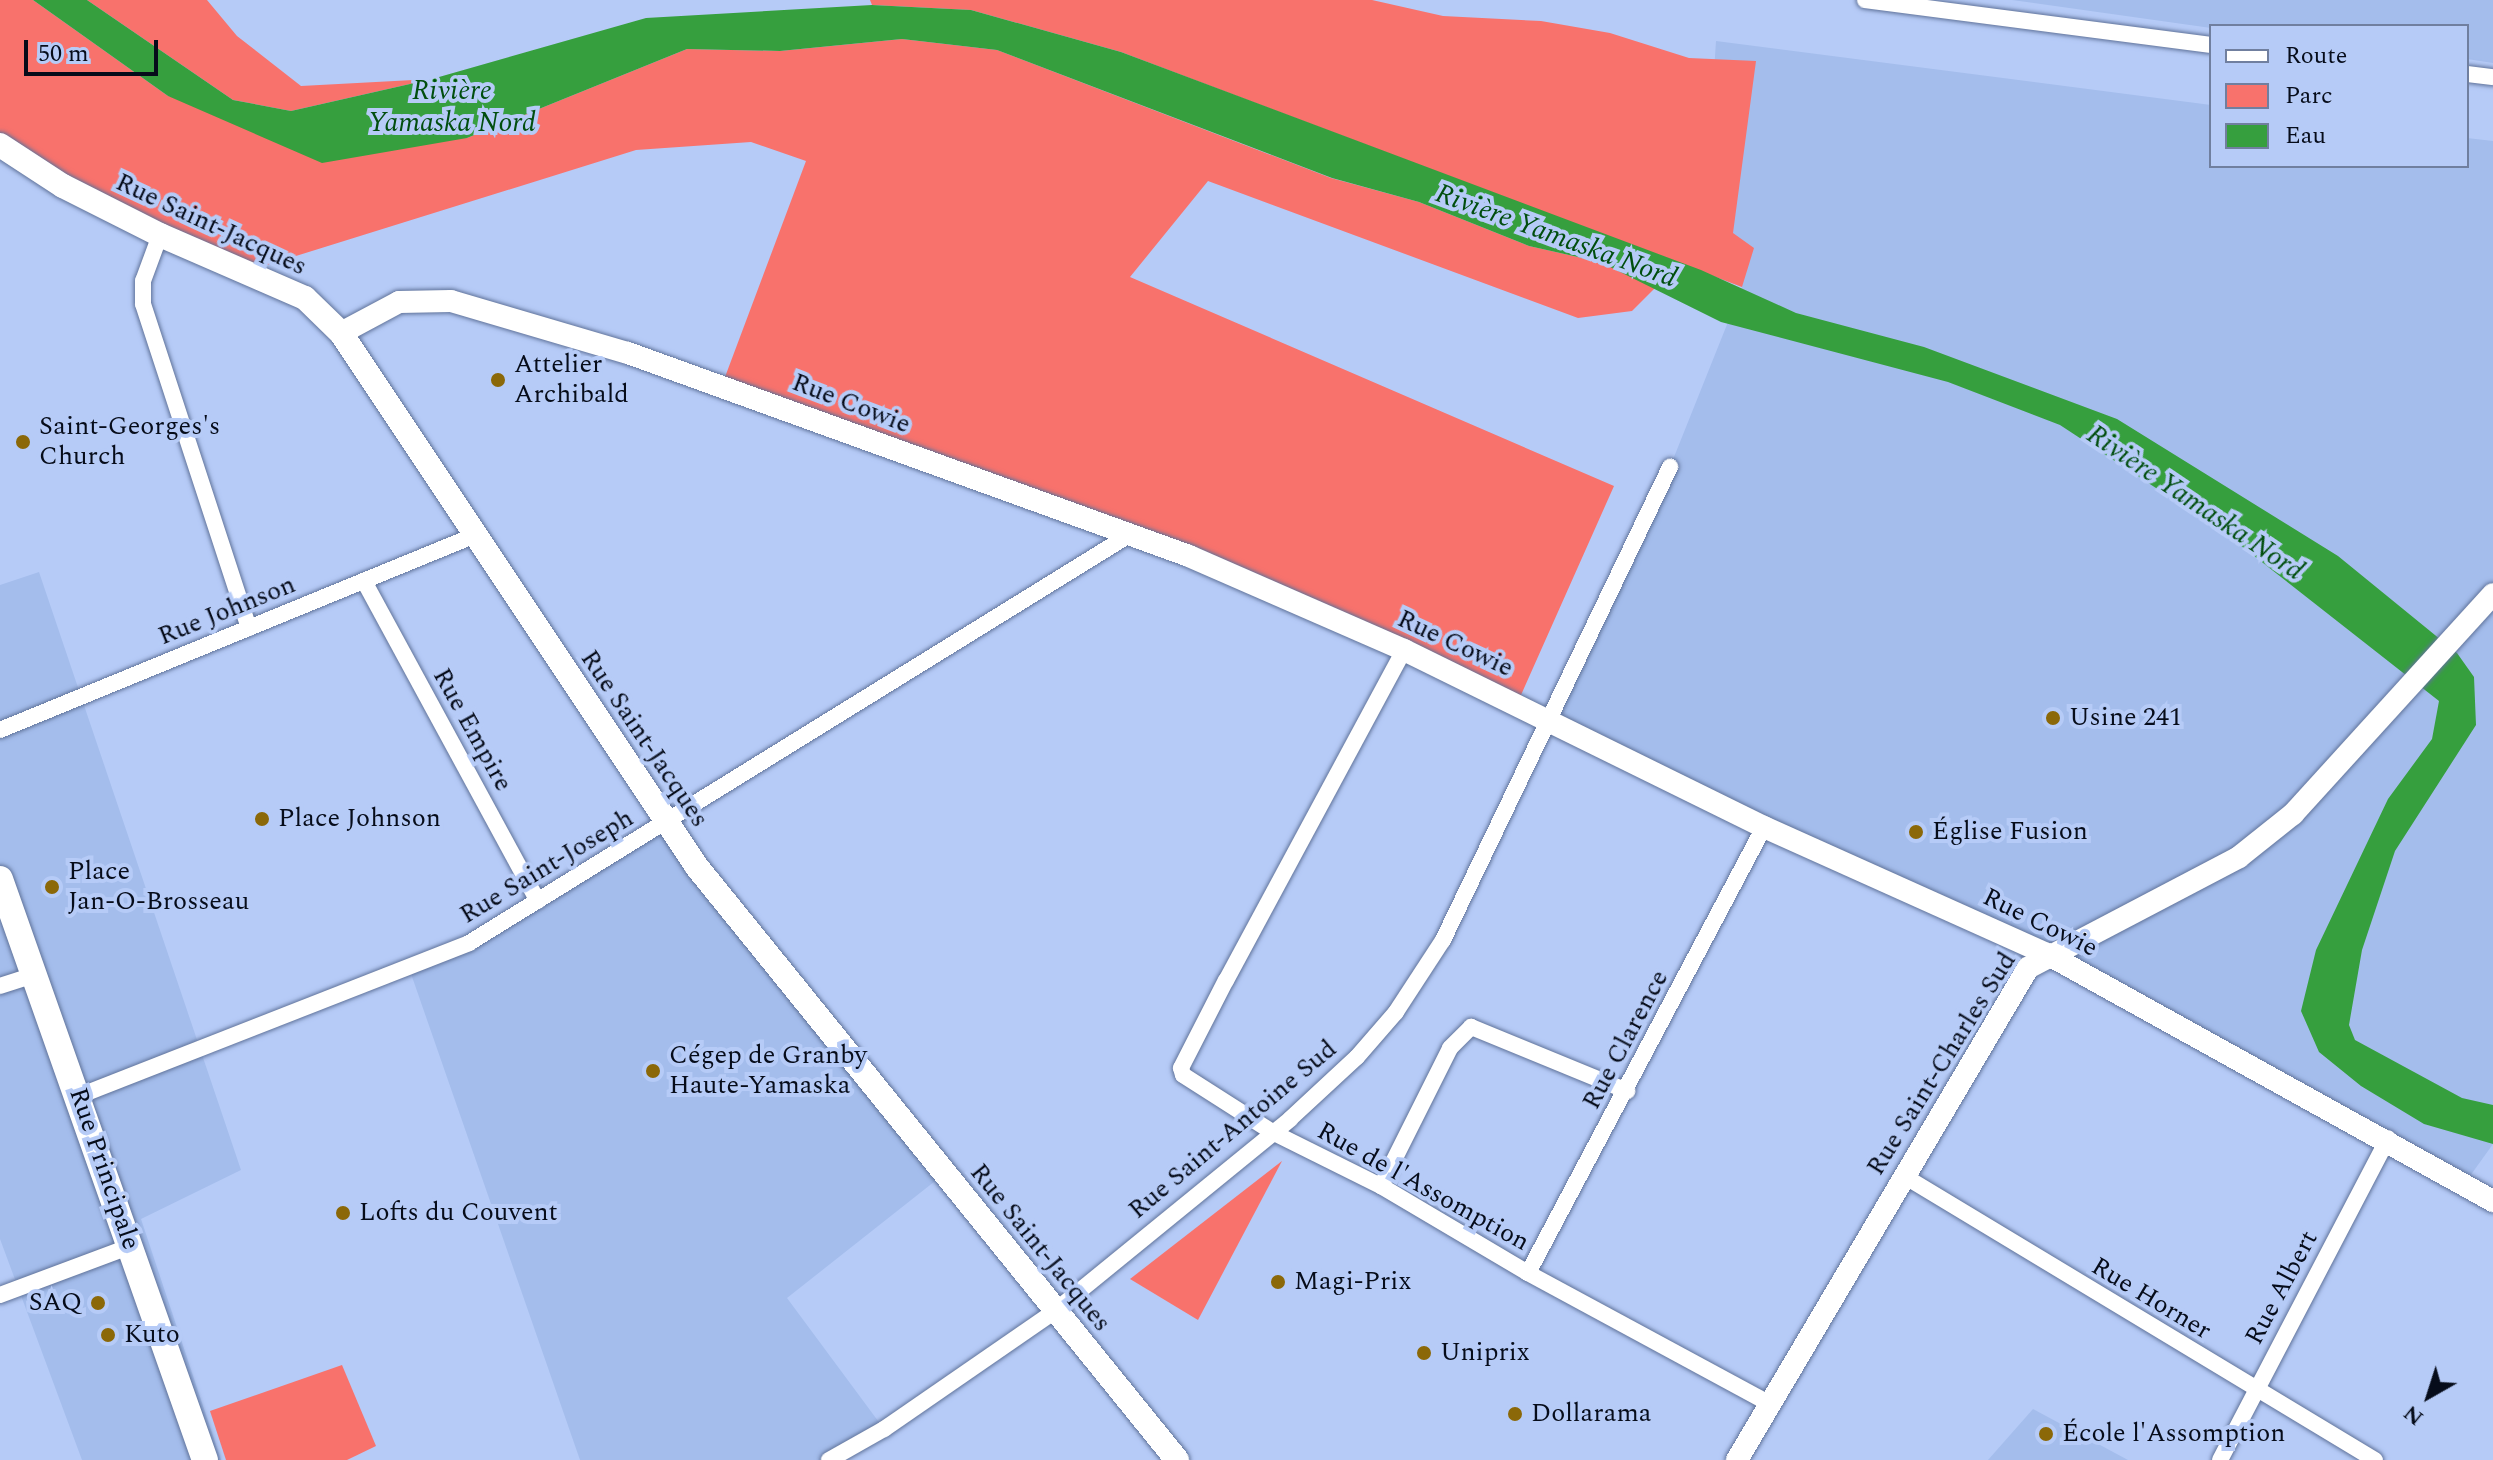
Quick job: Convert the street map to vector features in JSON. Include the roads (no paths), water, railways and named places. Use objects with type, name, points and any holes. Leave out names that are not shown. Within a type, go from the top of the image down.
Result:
[{"type":"main road","name":"Rue Saint-Jacques","points":[[0,145],[63,186],[160,235],[278,283],[305,298],[341,333],[667,824],[1177,1460]]},
{"type":"main road","name":"Rue Principale","points":[[0,879],[131,1246],[200,1459]]},
{"type":"street","points":[[1865,0],[2209,45]]},
{"type":"street","points":[[2469,74],[2493,77]]},
{"type":"street","points":[[160,235],[143,281],[143,304],[249,628]]},
{"type":"street","name":"Rue Cowie","points":[[341,333],[399,302],[451,301],[628,353],[1129,535],[1404,650],[1764,827],[2047,954],[2388,1138],[2493,1201]]},
{"type":"street","name":"Rue Saint-Antoine Sud","points":[[829,1460],[920,1405],[1055,1311],[1272,1132],[1357,1057],[1396,1012],[1443,940],[1670,467]]},
{"type":"street","name":"Rue Saint-Joseph","points":[[79,1096],[469,943],[667,824],[1129,535]]},
{"type":"street","name":"Rue Johnson","points":[[0,730],[473,536]]},
{"type":"street","name":"Rue Empire","points":[[364,581],[538,901]]},
{"type":"street","name":"Rue Saint-Charles Sud","points":[[1737,1460],[2028,968],[2047,954],[2073,945],[2239,857],[2293,814],[2393,699],[2493,594]]},
{"type":"street","name":"Rue de l'Assomption","points":[[1404,650],[1181,1068],[1189,1081],[1272,1132],[1381,1186],[1528,1273],[1770,1404]]},
{"type":"street","name":"Rue Clarence","points":[[1528,1273],[1764,827]]},
{"type":"street","points":[[0,986],[36,974]]},
{"type":"street","points":[[1381,1186],[1450,1048],[1471,1027],[1627,1091]]},
{"type":"street","name":"Rue Albert","points":[[2220,1460],[2388,1138]]},
{"type":"street","name":"Rue Horner","points":[[1904,1176],[2375,1460]]},
{"type":"street","points":[[0,1295],[131,1246]]},
{"type":"water","name":"Rivière Yamaska Nord","points":[[33,0],[87,0],[233,100],[291,111],[432,79],[646,18],[872,5],[971,10],[1121,52],[1701,270],[1796,313],[1924,347],[2117,419],[2338,556],[2457,653],[2474,677],[2476,725],[2395,851],[2362,950],[2349,1025],[2355,1040],[2462,1098],[2493,1105],[2493,1144],[2424,1124],[2361,1086],[2319,1052],[2301,1011],[2316,950],[2388,799],[2432,739],[2439,701],[2226,534],[2060,425],[1948,382],[1721,322],[1600,262],[1529,246],[1419,202],[1332,178],[997,50],[902,39],[780,51],[687,49],[467,138],[322,163],[168,96]]},
{"type":"place","name":"Attelier Archibald","points":[[498,380]]},
{"type":"place","name":"Saint-Georges's Church","points":[[23,442]]},
{"type":"place","name":"Usine 241","points":[[2053,718]]},
{"type":"place","name":"Place Johnson","points":[[262,819]]},
{"type":"place","name":"Église Fusion","points":[[1916,832]]},
{"type":"place","name":"Place Jan-O-Brosseau","points":[[52,887]]},
{"type":"place","name":"Cégep de Granby Haute-Yamaska","points":[[653,1071]]},
{"type":"place","name":"Lofts du Couvent","points":[[343,1213]]},
{"type":"place","name":"Magi-Prix","points":[[1278,1282]]},
{"type":"place","name":"SAQ","points":[[98,1303]]},
{"type":"place","name":"Kuto","points":[[108,1335]]},
{"type":"place","name":"Uniprix","points":[[1424,1353]]},
{"type":"place","name":"Dollarama","points":[[1515,1414]]},
{"type":"place","name":"École l'Assomption","points":[[2046,1434]]}]
